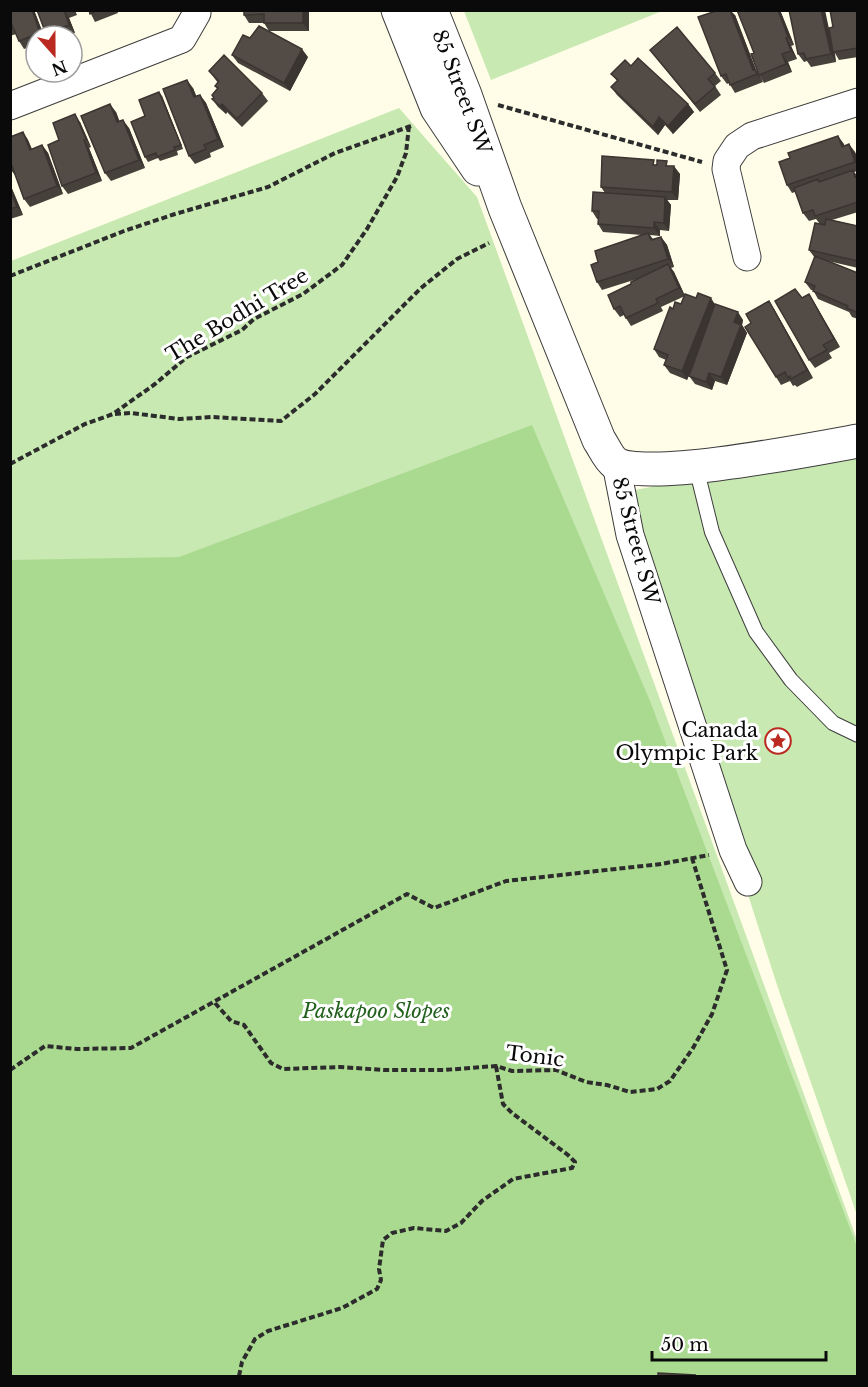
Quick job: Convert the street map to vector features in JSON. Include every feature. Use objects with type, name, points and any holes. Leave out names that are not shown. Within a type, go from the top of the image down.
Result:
[{"type":"street","points":[[10,106],[182,39],[197,13],[196,10]]},
{"type":"street","name":"85 Street SW","points":[[398,10],[451,102],[510,220],[599,440],[616,464],[630,535],[733,850],[748,882]]},
{"type":"street","name":"85 Street SW","points":[[431,10],[451,102]]},
{"type":"street","points":[[747,257],[726,169],[727,162],[737,146],[752,136],[858,102]]},
{"type":"street","points":[[616,464],[633,469],[659,470],[696,467],[858,441]]},
{"type":"lane","points":[[696,467],[712,532],[756,632],[791,680],[833,723],[858,735]]},
{"type":"path","points":[[10,276],[124,231],[268,187],[335,153],[409,126],[451,102],[726,169]]},
{"type":"path","name":"The Bodhi Tree","points":[[10,464],[85,424],[113,414],[155,384],[187,357],[242,330],[254,319],[303,294],[342,265],[376,215],[397,177],[406,153],[409,126]]},
{"type":"path","points":[[113,414],[131,413],[179,419],[212,417],[281,421],[315,394],[421,288],[510,220]]},
{"type":"path","points":[[10,1070],[45,1046],[77,1049],[131,1048],[407,894],[434,908],[506,881],[661,864],[733,850]]},
{"type":"path","name":"Tonic","points":[[215,1002],[231,1021],[244,1025],[271,1063],[283,1069],[340,1066],[384,1070],[444,1070],[496,1066],[512,1071],[556,1070],[586,1082],[630,1092],[657,1089],[670,1082],[693,1048],[712,1014],[727,970],[692,858]]},
{"type":"path","points":[[239,1377],[242,1362],[255,1339],[268,1331],[342,1308],[377,1288],[381,1280],[379,1269],[383,1240],[392,1233],[414,1228],[446,1231],[462,1223],[482,1201],[513,1179],[572,1168],[575,1162],[568,1155],[502,1104],[496,1066]]},
{"type":"green space","points":[[464,11],[662,11],[491,80]]},
{"type":"green space","name":"Paskapoo Slopes","points":[[399,108],[477,197],[857,1240],[857,1376],[11,1376],[11,261]]},
{"type":"green space","name":"Paskapoo Slopes","points":[[532,425],[650,701],[857,1247],[857,1376],[11,1376],[10,560],[179,557]]},
{"type":"green space","name":"Canada Olympic Park","points":[[857,441],[857,1215],[778,988],[619,493],[688,480]]},
{"type":"building","points":[[10,10],[32,10],[37,24],[24,24],[24,39],[19,41],[12,25],[10,26]]},
{"type":"building","points":[[37,10],[64,10],[69,24],[42,24]]},
{"type":"building","points":[[244,10],[303,10],[303,23],[264,23],[264,14],[244,15]]},
{"type":"building","points":[[719,10],[730,10],[753,70],[757,74],[730,85],[726,74],[721,76],[698,17]]},
{"type":"building","points":[[737,10],[778,10],[791,51],[782,54],[786,64],[759,75],[751,54],[754,53]]},
{"type":"building","points":[[789,10],[821,10],[831,54],[806,59],[804,53],[798,54]]},
{"type":"building","points":[[830,10],[858,10],[858,48],[833,52],[829,28],[833,27]]},
{"type":"building","points":[[259,26],[302,49],[284,83],[232,55],[243,35],[250,38]]},
{"type":"building","points":[[677,27],[715,73],[708,79],[715,87],[695,104],[650,50]]},
{"type":"building","points":[[224,55],[262,93],[237,119],[222,104],[220,106],[212,99],[214,98],[212,95],[218,88],[215,86],[219,81],[209,71]]},
{"type":"building","points":[[638,58],[688,104],[668,126],[659,117],[653,127],[611,87],[618,80],[611,74],[625,60],[631,66]]},
{"type":"building","points":[[187,80],[194,97],[200,95],[218,139],[204,145],[206,149],[189,156],[163,89]]},
{"type":"building","points":[[159,92],[181,145],[157,157],[156,153],[145,157],[131,122],[145,116],[139,100]]},
{"type":"building","points":[[110,104],[117,122],[123,120],[139,160],[105,173],[81,116]]},
{"type":"building","points":[[75,114],[86,139],[84,140],[96,173],[62,186],[48,145],[59,140],[53,123]]},
{"type":"building","points":[[23,132],[30,150],[42,145],[57,186],[24,199],[12,166],[10,167],[10,137]]},
{"type":"building","points":[[838,136],[842,147],[849,144],[855,162],[787,185],[779,162],[790,158],[788,153]]},
{"type":"building","points":[[602,156],[654,160],[653,165],[657,165],[657,160],[667,161],[666,166],[674,166],[672,192],[601,187]]},
{"type":"building","points":[[853,170],[855,177],[858,176],[858,202],[815,216],[813,210],[803,213],[794,188]]},
{"type":"building","points":[[10,190],[17,207],[10,209]]},
{"type":"building","points":[[593,192],[665,197],[664,223],[654,222],[654,228],[598,224],[599,211],[592,211]]},
{"type":"building","points":[[826,219],[858,226],[858,261],[809,250],[815,223],[825,225]]},
{"type":"building","points":[[648,233],[651,240],[661,237],[668,259],[597,282],[591,265],[598,262],[595,251]]},
{"type":"building","points":[[815,256],[858,273],[858,313],[847,308],[848,306],[813,291],[815,286],[805,282]]},
{"type":"building","points":[[668,264],[679,288],[656,299],[658,303],[626,318],[620,306],[614,309],[608,295]]},
{"type":"building","points":[[795,289],[802,298],[809,294],[834,339],[823,345],[827,350],[809,360],[775,301]]},
{"type":"building","points":[[698,293],[711,298],[682,371],[664,365],[668,355],[654,349],[670,307],[673,309],[675,302],[681,304],[685,294],[696,298]]},
{"type":"building","points":[[769,301],[807,370],[791,379],[785,372],[776,377],[745,327],[751,323],[746,314]]},
{"type":"building","points":[[715,304],[738,312],[734,322],[741,325],[721,377],[709,373],[706,382],[689,376]]},
{"type":"building","points":[[658,1373],[695,1375],[694,1377],[658,1377]]},
{"type":"place","name":"Canada Olympic Park","points":[[778,741]]}]
